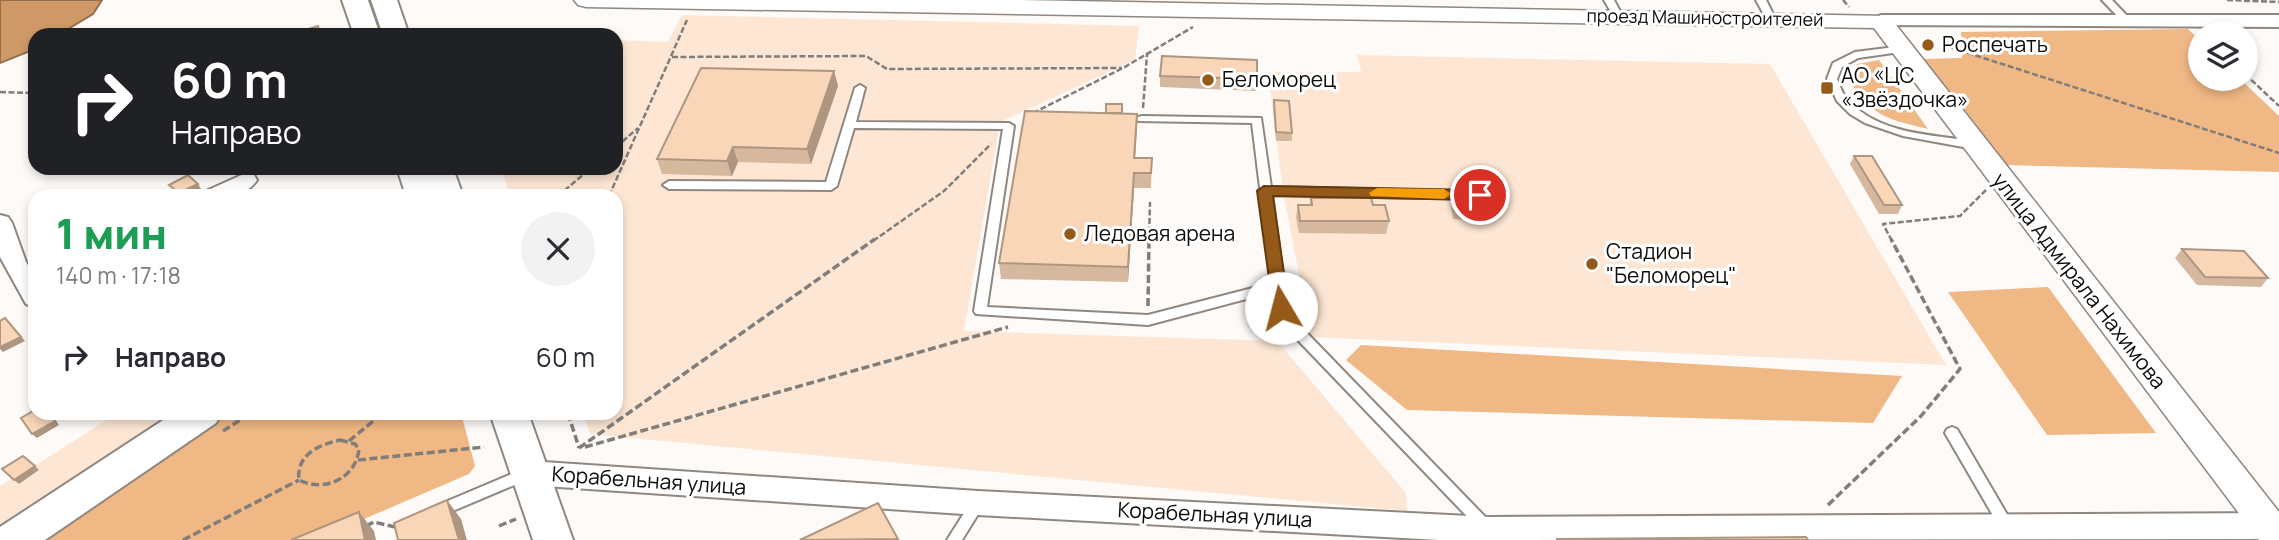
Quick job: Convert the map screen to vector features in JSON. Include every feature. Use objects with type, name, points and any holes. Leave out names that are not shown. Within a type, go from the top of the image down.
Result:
[{"type":"main road","points":[[355,0],[365,28]]},
{"type":"main road","points":[[384,0],[394,28]]},
{"type":"main road","points":[[13,540],[48,529],[194,420]]},
{"type":"main road","points":[[511,420],[553,540]]},
{"type":"street","name":"проезд Машиностроителей","points":[[586,0],[1766,10],[1881,21],[2279,21]]},
{"type":"street","name":"улица Адмирала Нахимова","points":[[1881,21],[1974,145],[2276,530]]},
{"type":"street","points":[[228,189],[246,180]]},
{"type":"street","points":[[0,223],[14,262],[28,286]]},
{"type":"street","name":"Корабельная улица","points":[[529,473],[1490,535],[1806,534],[2007,527],[2276,530]]},
{"type":"lane","points":[[2107,0],[2127,21]]},
{"type":"lane","points":[[1903,48],[1855,55],[1837,65],[1832,79],[1840,98],[1858,114],[1889,129],[1974,145]]},
{"type":"lane","points":[[669,185],[831,186],[860,88]]},
{"type":"lane","points":[[1142,119],[1257,120],[1281,308],[1299,332],[1490,535]]},
{"type":"lane","points":[[850,125],[1009,126],[980,311],[1148,320],[1278,285]]},
{"type":"lane","points":[[1264,191],[1480,195]]},
{"type":"lane","points":[[1952,433],[2007,527]]},
{"type":"lane","points":[[399,528],[529,473]]},
{"type":"lane","points":[[954,540],[978,503]]},
{"type":"path","points":[[2227,0],[2279,2]]},
{"type":"path","points":[[623,165],[687,20]]},
{"type":"path","points":[[623,417],[944,191],[1009,126],[1123,68],[1203,21]]},
{"type":"path","points":[[1943,45],[2279,153]]},
{"type":"path","points":[[1142,119],[1147,54]]},
{"type":"path","points":[[672,57],[866,56],[887,69],[1123,68]]},
{"type":"path","points":[[2258,86],[2279,106]]},
{"type":"path","points":[[0,92],[28,93]]},
{"type":"path","points":[[623,141],[641,125]]},
{"type":"path","points":[[566,189],[583,175]]},
{"type":"path","points":[[1806,534],[1921,416],[1960,369],[1884,225],[1960,216],[1986,190]]},
{"type":"path","points":[[1147,308],[1150,202]]},
{"type":"path","points":[[1136,308],[1194,308]]},
{"type":"path","points":[[579,448],[1010,326]]},
{"type":"path","points":[[299,480],[299,466],[311,451],[331,442],[348,441],[374,420]]},
{"type":"path","points":[[570,420],[579,448]]},
{"type":"path","points":[[579,448],[619,420]]},
{"type":"path","points":[[299,480],[313,486],[334,482],[352,470],[358,460],[359,449],[348,441]]},
{"type":"path","points":[[358,460],[484,447]]},
{"type":"path","points":[[183,540],[299,480]]},
{"type":"path","points":[[499,526],[518,518]]},
{"type":"path","points":[[363,527],[374,522],[399,528]]},
{"type":"shaded area","points":[[0,0],[102,0],[93,14],[70,28],[28,28],[28,52],[0,63]]},
{"type":"shaded area","points":[[682,15],[1139,26],[1135,60],[1000,122],[964,331],[1277,341],[1406,493],[1407,511],[590,434],[585,420],[623,420],[623,189],[508,189],[503,175],[623,175],[623,40],[668,42]]},
{"type":"shaded area","points":[[2188,29],[2188,91],[2253,91],[2279,116],[2279,172],[2003,165],[1922,59],[1962,58],[1961,32]]},
{"type":"shaded area","name":"Стадион \"Беломорец\"","points":[[1357,55],[1770,64],[1946,365],[1311,337],[1283,191],[1268,72],[1361,72]]},
{"type":"shaded area","points":[[1879,60],[1928,129],[1903,123],[1875,110],[1851,83],[1857,64]]},
{"type":"shaded area","points":[[2048,287],[2156,433],[2047,435],[1948,292]]},
{"type":"shaded area","points":[[1361,345],[1902,376],[1873,423],[1407,410],[1346,360]]},
{"type":"shaded area","points":[[107,420],[173,420],[0,535],[0,486],[12,478],[19,484],[39,471],[34,466]]},
{"type":"shaded area","points":[[204,420],[463,420],[475,466],[469,474],[315,540],[24,540]]},
{"type":"building","points":[[1162,56],[1257,60],[1257,79],[1160,76]]},
{"type":"building","points":[[701,68],[834,71],[807,149],[733,147],[727,161],[657,159]]},
{"type":"building","points":[[1274,100],[1289,101],[1292,133],[1276,132]]},
{"type":"building","points":[[1106,104],[1122,104],[1122,113],[1106,113]]},
{"type":"building","name":"Ледовая арена","points":[[1025,111],[1137,114],[1134,158],[1152,158],[1151,173],[1134,173],[1128,267],[999,263]]},
{"type":"building","points":[[1854,156],[1872,156],[1902,205],[1884,205]]},
{"type":"building","points":[[188,175],[198,184],[187,189],[174,189],[169,185]]},
{"type":"building","points":[[1311,198],[1371,198],[1373,205],[1385,205],[1389,221],[1300,221],[1298,205],[1312,205]]},
{"type":"building","points":[[1453,198],[1490,200],[1492,212],[1455,211]]},
{"type":"building","points":[[2182,249],[2244,251],[2268,278],[2205,277]]},
{"type":"building","points":[[5,318],[21,337],[0,347],[0,321]]},
{"type":"building","points":[[28,414],[28,420],[55,421],[32,434],[21,418]]},
{"type":"building","points":[[23,456],[35,466],[14,480],[2,469]]},
{"type":"building","points":[[447,500],[459,540],[398,540],[394,523]]},
{"type":"building","points":[[878,503],[898,539],[800,540]]},
{"type":"building","points":[[359,512],[365,540],[291,540]]},
{"type":"building","points":[[1806,537],[1808,540],[1557,540],[1557,539]]},
{"type":"slow traffic","points":[[1377,193],[1444,194]]},
{"type":"place","name":"Роспечать","points":[[1928,45]]},
{"type":"place","name":"Беломорец","points":[[1208,80]]},
{"type":"place","name":"АО «ЦС «Звёздочка»","points":[[1827,88]]},
{"type":"place","name":"Ледовая арена","points":[[1070,234]]},
{"type":"place","name":"Стадион \"Беломорец\"","points":[[1592,264]]},
{"type":"route","points":[[1281,308],[1264,191],[1480,195]]}]
